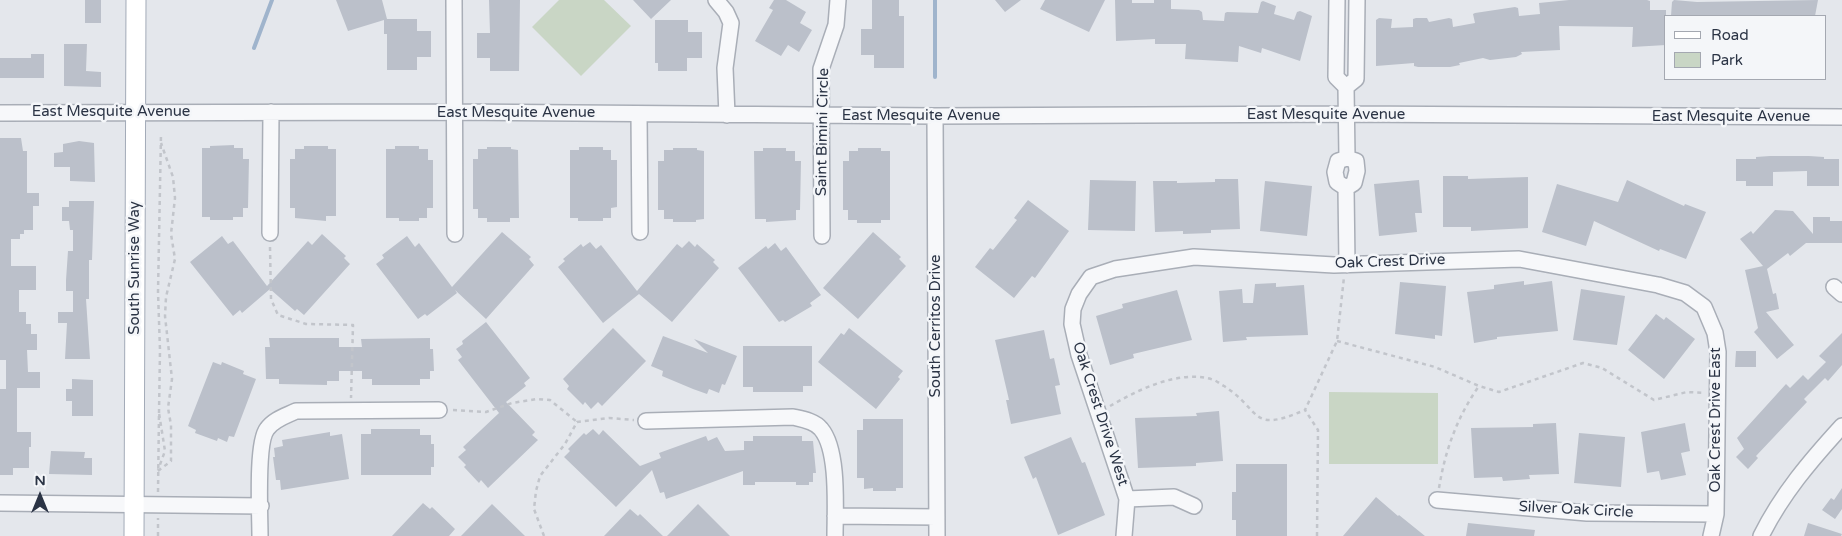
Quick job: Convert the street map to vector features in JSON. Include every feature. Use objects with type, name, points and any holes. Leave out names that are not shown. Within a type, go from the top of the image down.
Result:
[{"type":"main road","name":"South Sunrise Way","points":[[134,536],[136,0]]},
{"type":"street","points":[[454,0],[455,234]]},
{"type":"street","points":[[716,0],[726,12],[731,23],[725,68],[727,115]]},
{"type":"street","name":"Saint Bimini Circle","points":[[822,236],[821,70],[836,25],[838,0]]},
{"type":"street","points":[[1337,0],[1336,77],[1346,87],[1347,158],[1356,161],[1357,171],[1354,183],[1346,188],[1346,265]]},
{"type":"street","points":[[1346,87],[1356,79],[1357,0]]},
{"type":"street","name":"East Mesquite Avenue","points":[[0,113],[136,111],[821,116],[1347,114],[1842,117]]},
{"type":"street","points":[[270,233],[272,112]]},
{"type":"street","points":[[639,114],[640,232]]},
{"type":"street","name":"South Cerritos Drive","points":[[935,116],[937,536]]},
{"type":"street","name":"Oak Crest Drive","points":[[1079,294],[1091,277],[1115,268],[1194,258],[1346,265],[1519,259],[1658,285],[1685,293],[1704,307]]},
{"type":"street","name":"Oak Crest Drive West","points":[[1079,294],[1073,309],[1072,324],[1079,355],[1127,499],[1124,536]]},
{"type":"street","name":"Oak Crest Drive East","points":[[1704,307],[1715,333],[1718,352],[1716,514],[1711,536]]},
{"type":"street","points":[[260,536],[261,445],[266,430],[278,419],[296,411],[439,410]]},
{"type":"street","points":[[646,421],[793,416],[810,421],[821,428],[831,450],[835,536]]},
{"type":"street","points":[[1761,536],[1773,513],[1796,478],[1842,426]]},
{"type":"street","points":[[1127,499],[1174,497],[1194,506]]},
{"type":"street","name":"Silver Oak Circle","points":[[1437,500],[1588,513],[1716,514]]},
{"type":"street","points":[[0,503],[261,506]]},
{"type":"street","points":[[835,516],[937,516]]},
{"type":"path","points":[[158,471],[160,350],[158,292],[161,134]]},
{"type":"path","points":[[158,471],[171,461],[172,426],[168,408],[172,379],[165,316],[166,297],[176,259],[171,234],[175,198],[173,177],[161,143]]},
{"type":"path","points":[[270,233],[271,298],[278,315],[306,324],[353,325],[351,410]]},
{"type":"path","points":[[1098,413],[1137,390],[1187,377],[1212,379],[1233,392],[1254,415],[1269,421],[1282,420],[1305,410],[1337,341],[1346,265]]},
{"type":"path","points":[[1337,341],[1435,367],[1479,386],[1499,392],[1583,363],[1602,368],[1654,400],[1686,392],[1717,394]]},
{"type":"path","points":[[1437,500],[1448,446],[1466,405],[1479,386]]},
{"type":"path","points":[[439,410],[486,412],[512,403],[537,399],[550,400],[577,422],[609,418],[646,421]]},
{"type":"path","points":[[1305,410],[1318,430],[1317,536]]},
{"type":"path","points":[[158,471],[165,451],[159,413]]},
{"type":"path","points":[[544,536],[534,509],[540,476],[565,444],[577,422]]},
{"type":"green space","points":[[559,0],[604,0],[631,26],[581,76],[532,27]]},
{"type":"green space","points":[[1329,392],[1438,393],[1438,464],[1329,464]]},
{"type":"building","points":[[85,0],[101,0],[101,23],[85,23]]},
{"type":"building","points":[[336,0],[382,0],[387,19],[417,19],[417,31],[431,31],[431,57],[417,57],[417,70],[387,70],[387,34],[384,34],[384,20],[348,31]]},
{"type":"building","points":[[489,0],[520,0],[519,71],[490,71],[490,58],[477,58],[477,33],[490,33]]},
{"type":"building","points":[[633,0],[671,0],[651,19]]},
{"type":"building","points":[[774,0],[786,0],[806,12],[800,23],[812,30],[799,52],[788,45],[781,56],[755,41],[773,10],[769,8]]},
{"type":"building","points":[[872,0],[899,0],[899,16],[904,16],[904,68],[874,68],[874,55],[861,55],[861,29],[872,29]]},
{"type":"building","points":[[995,0],[1021,0],[1005,12]]},
{"type":"building","points":[[1045,0],[1105,0],[1089,32],[1040,9]]},
{"type":"building","points":[[1115,0],[1132,0],[1132,3],[1154,3],[1154,0],[1171,0],[1171,9],[1199,10],[1202,12],[1203,20],[1224,21],[1225,13],[1227,12],[1258,13],[1263,1],[1276,6],[1274,14],[1294,20],[1297,12],[1300,11],[1312,16],[1300,61],[1262,48],[1261,53],[1239,46],[1238,62],[1185,59],[1186,44],[1155,44],[1155,39],[1116,41]]},
{"type":"building","points":[[1569,0],[1650,1],[1650,10],[1666,10],[1666,15],[1664,15],[1664,45],[1632,47],[1633,27],[1559,26],[1560,50],[1521,52],[1522,54],[1516,57],[1490,60],[1483,58],[1450,67],[1418,67],[1414,66],[1414,63],[1376,66],[1376,20],[1379,18],[1392,19],[1391,28],[1413,27],[1413,19],[1416,18],[1427,18],[1429,22],[1449,18],[1452,19],[1453,27],[1475,23],[1473,14],[1475,13],[1515,7],[1518,8],[1519,16],[1540,14],[1539,3]]},
{"type":"building","points":[[1674,0],[1697,2],[1818,0],[1815,15],[1671,15],[1672,2]]},
{"type":"building","points":[[655,20],[688,20],[688,32],[702,32],[702,58],[687,58],[687,71],[658,71],[658,63],[655,63]]},
{"type":"building","points":[[64,44],[87,44],[86,71],[101,72],[101,87],[64,86]]},
{"type":"building","points":[[31,54],[44,54],[44,78],[0,78],[0,58],[31,58]]},
{"type":"building","points":[[0,138],[21,138],[23,151],[27,151],[27,193],[39,193],[39,206],[33,206],[33,230],[24,230],[24,234],[20,234],[20,239],[11,239],[11,266],[36,266],[36,290],[19,290],[19,312],[26,312],[26,324],[31,324],[31,334],[37,334],[37,350],[27,350],[28,372],[40,372],[40,388],[17,388],[17,432],[31,432],[31,447],[29,447],[29,468],[13,468],[13,475],[0,475],[0,389],[6,389],[6,360],[0,360]]},
{"type":"building","points":[[79,141],[94,143],[95,182],[70,181],[70,167],[54,167],[54,153],[63,152],[63,144]]},
{"type":"building","points":[[234,145],[234,148],[243,148],[243,159],[249,159],[248,208],[243,208],[243,217],[233,217],[233,220],[210,220],[210,217],[202,217],[202,148]]},
{"type":"building","points":[[304,146],[328,146],[328,149],[336,149],[336,216],[326,216],[326,221],[295,218],[295,208],[290,208],[290,159],[295,159],[295,149],[304,149]]},
{"type":"building","points":[[395,146],[419,146],[419,149],[428,149],[428,160],[433,160],[433,208],[427,208],[427,218],[419,218],[419,221],[399,221],[399,218],[386,218],[386,149],[395,149]]},
{"type":"building","points":[[487,147],[511,147],[511,149],[518,150],[519,218],[510,218],[510,222],[487,222],[487,218],[478,218],[478,209],[473,209],[473,159],[478,159],[478,149],[487,149]]},
{"type":"building","points":[[579,147],[603,147],[603,150],[611,150],[611,160],[617,160],[617,207],[611,208],[611,218],[603,218],[603,221],[578,221],[578,218],[570,218],[570,150],[579,150]]},
{"type":"building","points":[[673,148],[697,148],[697,150],[704,151],[704,219],[696,220],[696,222],[673,222],[673,219],[664,219],[664,210],[658,210],[658,161],[664,161],[664,150],[673,150]]},
{"type":"building","points":[[763,148],[786,148],[786,151],[795,151],[795,161],[801,161],[800,210],[796,210],[796,220],[766,222],[766,219],[755,219],[754,151],[763,151]]},
{"type":"building","points":[[858,148],[881,148],[881,151],[890,151],[890,220],[881,220],[881,223],[857,223],[857,220],[848,220],[848,210],[843,210],[843,161],[849,161],[849,151],[858,151]]},
{"type":"building","points":[[1809,156],[1839,159],[1839,186],[1807,186],[1807,171],[1773,172],[1773,186],[1746,186],[1746,181],[1736,181],[1736,159],[1756,159],[1756,157]]},
{"type":"building","points":[[1443,176],[1468,176],[1468,179],[1528,177],[1528,228],[1471,231],[1471,227],[1443,227]]},
{"type":"building","points":[[1215,179],[1238,179],[1240,229],[1211,230],[1211,233],[1183,234],[1183,231],[1155,232],[1153,181],[1177,181],[1177,183],[1215,182]]},
{"type":"building","points":[[1090,180],[1136,181],[1135,231],[1088,230]]},
{"type":"building","points":[[1419,180],[1422,213],[1415,213],[1417,232],[1379,236],[1374,184]]},
{"type":"building","points":[[1627,180],[1684,206],[1685,204],[1706,212],[1686,259],[1660,249],[1659,251],[1594,221],[1586,246],[1542,232],[1557,184],[1618,202]]},
{"type":"building","points":[[1265,181],[1312,186],[1307,236],[1260,231]]},
{"type":"building","points":[[1028,200],[1069,231],[1035,278],[1032,276],[1014,298],[975,267],[990,248],[993,250],[1017,220],[1014,218]]},
{"type":"building","points":[[69,201],[94,201],[92,260],[89,260],[89,299],[86,299],[90,359],[65,359],[67,323],[58,323],[58,312],[73,312],[73,291],[66,291],[66,280],[68,251],[73,251],[73,230],[70,230],[69,221],[62,221],[62,207],[69,207]]},
{"type":"building","points":[[1775,210],[1793,211],[1813,234],[1813,217],[1830,217],[1830,221],[1842,221],[1842,243],[1806,243],[1790,256],[1788,253],[1767,269],[1773,294],[1776,293],[1779,309],[1766,312],[1794,345],[1777,359],[1754,332],[1758,328],[1745,270],[1763,266],[1740,239],[1751,231],[1753,234]]},
{"type":"building","points":[[502,232],[531,257],[529,259],[534,265],[486,319],[455,290],[457,293],[427,316],[425,314],[418,319],[376,264],[384,258],[382,255],[407,236],[415,247],[419,243],[452,287]]},
{"type":"building","points":[[873,232],[901,257],[899,259],[906,266],[858,319],[823,288]]},
{"type":"building","points":[[322,234],[346,256],[344,258],[350,264],[304,315],[297,309],[295,311],[270,289],[242,313],[240,310],[233,316],[190,262],[222,236],[228,244],[233,241],[267,286],[308,241],[312,245]]},
{"type":"building","points":[[689,241],[695,247],[697,244],[715,260],[713,262],[719,268],[672,322],[639,294],[603,323],[558,267],[565,261],[563,259],[581,244],[583,247],[590,242],[596,249],[601,245],[637,291],[677,244],[682,248]]},
{"type":"building","points":[[775,243],[781,251],[786,247],[821,295],[810,303],[812,306],[785,322],[783,320],[779,322],[738,268],[766,246],[768,249]]},
{"type":"building","points":[[1524,281],[1524,285],[1552,281],[1558,331],[1497,337],[1497,339],[1474,343],[1467,292],[1494,289],[1494,285]]},
{"type":"building","points":[[1400,282],[1446,286],[1442,336],[1435,335],[1435,339],[1395,334]]},
{"type":"building","points":[[1276,283],[1276,287],[1304,285],[1308,335],[1246,337],[1247,340],[1223,342],[1219,291],[1242,289],[1243,303],[1253,303],[1255,284]]},
{"type":"building","points":[[1581,289],[1625,296],[1617,345],[1573,340]]},
{"type":"building","points":[[1177,290],[1192,340],[1133,354],[1134,358],[1110,365],[1096,316],[1123,308],[1122,304]]},
{"type":"building","points":[[1656,314],[1664,320],[1666,317],[1695,339],[1664,379],[1628,350]]},
{"type":"building","points":[[486,322],[530,378],[524,383],[526,386],[506,402],[535,432],[532,435],[538,440],[488,488],[481,480],[479,483],[464,467],[466,465],[458,457],[466,450],[463,447],[499,413],[458,360],[462,357],[456,349],[463,344],[462,341]]},
{"type":"building","points":[[613,328],[646,361],[602,406],[598,402],[591,409],[585,402],[583,405],[567,389],[569,386],[563,379]]},
{"type":"building","points":[[849,328],[903,371],[898,377],[900,379],[876,409],[818,362],[841,333],[844,335]]},
{"type":"building","points":[[1044,330],[1050,359],[1054,358],[1060,385],[1055,386],[1061,414],[1011,424],[1006,400],[1009,400],[995,340]]},
{"type":"building","points":[[1842,333],[1842,365],[1828,381],[1825,378],[1804,399],[1807,402],[1756,456],[1758,458],[1748,469],[1736,457],[1744,449],[1737,438],[1786,384],[1790,388],[1803,375],[1808,380],[1826,362],[1819,356]]},
{"type":"building","points":[[663,336],[708,353],[694,339],[737,356],[725,385],[722,384],[719,393],[709,389],[707,394],[693,389],[662,376],[663,371],[651,366]]},
{"type":"building","points":[[269,338],[339,338],[339,347],[362,347],[361,339],[430,338],[430,349],[433,349],[434,371],[430,371],[430,379],[420,379],[420,385],[372,385],[372,379],[362,379],[362,371],[339,371],[339,381],[327,381],[327,385],[279,384],[279,379],[266,379],[265,347],[270,347]]},
{"type":"building","points":[[743,346],[812,346],[812,386],[803,386],[803,392],[753,392],[753,387],[743,387]]},
{"type":"building","points":[[1736,351],[1756,351],[1756,367],[1735,367]]},
{"type":"building","points":[[213,362],[221,365],[222,362],[244,371],[243,374],[256,379],[234,437],[229,436],[227,442],[218,438],[217,441],[195,433],[196,430],[188,426]]},
{"type":"building","points":[[72,379],[93,380],[93,416],[72,416],[72,401],[66,401],[66,389],[72,389]]},
{"type":"building","points":[[1219,411],[1223,461],[1196,463],[1196,466],[1138,468],[1135,418],[1197,416],[1196,413]]},
{"type":"building","points":[[863,419],[903,419],[903,488],[896,488],[896,491],[873,491],[873,488],[864,489],[864,478],[857,478],[857,430],[863,430]]},
{"type":"building","points":[[1556,423],[1559,474],[1529,475],[1530,479],[1503,481],[1502,477],[1474,478],[1471,428],[1533,427],[1533,424]]},
{"type":"building","points":[[1685,423],[1690,451],[1681,453],[1686,475],[1661,480],[1659,471],[1647,473],[1641,432]]},
{"type":"building","points":[[371,429],[420,429],[420,435],[431,435],[431,444],[434,444],[434,467],[431,467],[431,475],[361,475],[361,434],[371,434]]},
{"type":"building","points":[[593,429],[599,435],[603,430],[640,466],[661,458],[659,453],[706,436],[708,441],[717,437],[725,451],[744,450],[744,441],[753,441],[753,436],[802,436],[802,441],[813,441],[816,473],[813,473],[813,482],[809,482],[809,485],[796,485],[796,482],[755,482],[755,485],[743,485],[743,471],[666,499],[664,492],[660,493],[652,470],[616,507],[564,457],[570,451],[568,449],[584,433],[586,435]]},
{"type":"building","points":[[330,432],[330,436],[342,434],[349,479],[281,490],[280,480],[276,480],[273,457],[275,457],[274,448],[283,446],[282,440]]},
{"type":"building","points":[[1579,433],[1625,437],[1621,487],[1574,483]]},
{"type":"building","points":[[1071,437],[1082,463],[1085,462],[1105,515],[1058,535],[1036,477],[1033,479],[1024,457]]},
{"type":"building","points":[[51,451],[85,452],[84,458],[92,458],[92,475],[49,474]]},
{"type":"building","points":[[1236,464],[1287,464],[1287,536],[1236,536],[1236,520],[1232,520],[1232,492],[1236,492]]},
{"type":"building","points":[[1842,488],[1842,509],[1835,519],[1822,510],[1831,498],[1834,500]]},
{"type":"building","points":[[1376,497],[1398,516],[1425,536],[1343,536]]},
{"type":"building","points":[[423,503],[430,509],[432,507],[455,529],[449,536],[392,536]]},
{"type":"building","points":[[492,504],[525,536],[461,536]]},
{"type":"building","points":[[698,504],[730,536],[667,536]]},
{"type":"building","points":[[630,509],[638,516],[640,514],[663,536],[604,536]]},
{"type":"building","points":[[1468,523],[1535,530],[1534,536],[1466,536]]},
{"type":"building","points":[[1808,523],[1842,534],[1841,536],[1804,536]]},
{"type":"waterway","points":[[254,48],[272,0]]},
{"type":"waterway","points":[[935,0],[935,77]]}]
